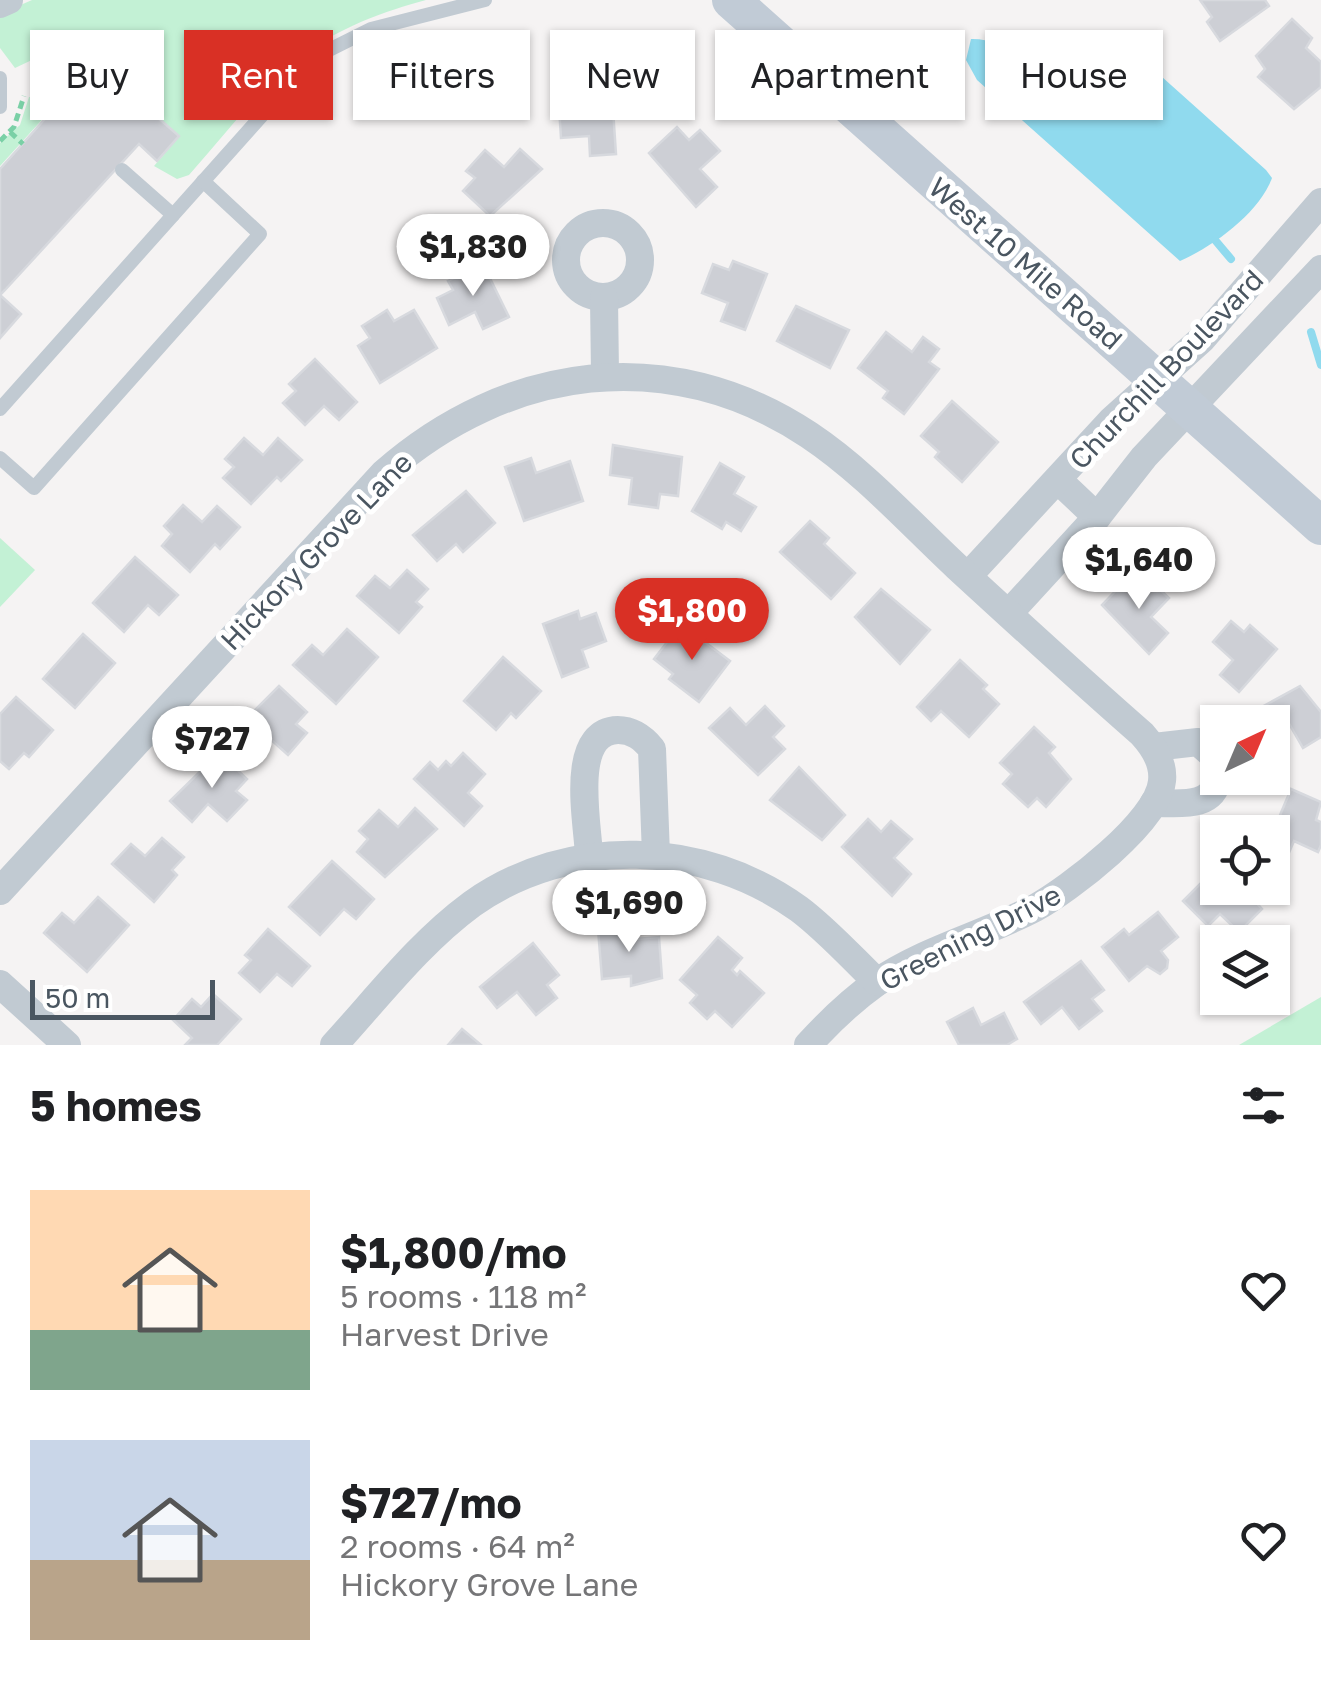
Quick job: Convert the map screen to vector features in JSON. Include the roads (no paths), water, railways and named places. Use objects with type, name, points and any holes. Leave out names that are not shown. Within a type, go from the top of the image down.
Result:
[{"type":"main road","name":"West 10 Mile Road","points":[[731,0],[1321,526]]},
{"type":"street","points":[[0,4],[8,0]]},
{"type":"street","name":"Churchill Boulevard","points":[[968,576],[1156,379],[1202,339],[1321,202]]},
{"type":"street","name":"Churchill Boulevard","points":[[1009,613],[1097,517],[1144,457],[1314,278],[1274,257]]},
{"type":"street","points":[[604,298],[605,374]]},
{"type":"street","name":"Hickory Grove Lane","points":[[0,891],[412,448],[486,405],[515,394],[605,374],[712,390],[779,418],[834,453],[1154,747]]},
{"type":"street","name":"Churchill Boulevard","points":[[1058,480],[1097,517]]},
{"type":"street","points":[[589,856],[585,759],[600,736],[616,730],[638,734],[652,749],[656,855]]},
{"type":"street","points":[[1200,744],[1168,742],[1154,747],[1158,791],[1204,799],[1210,795]]},
{"type":"street","name":"Greening Drive","points":[[808,1045],[877,982],[1056,895],[1130,832],[1158,791]]},
{"type":"street","points":[[334,1045],[442,928],[474,903],[514,880],[589,856],[656,855],[698,860],[775,893],[802,912],[877,982]]},
{"type":"street","points":[[0,984],[68,1045]]},
{"type":"lane","points":[[0,408],[282,93],[329,50],[371,29],[485,0]]},
{"type":"lane","points":[[0,78],[0,107]]},
{"type":"lane","points":[[122,170],[173,215]]},
{"type":"lane","points":[[0,458],[34,488],[260,234],[202,181]]},
{"type":"water","points":[[971,39],[985,41],[985,87],[977,80],[966,60]]},
{"type":"water","points":[[1163,78],[1272,178],[1257,204],[1234,227],[1180,261],[1022,120],[1163,120]]},
{"type":"waterway","points":[[1215,240],[1231,259]]},
{"type":"waterway","points":[[1311,332],[1321,365]]}]
